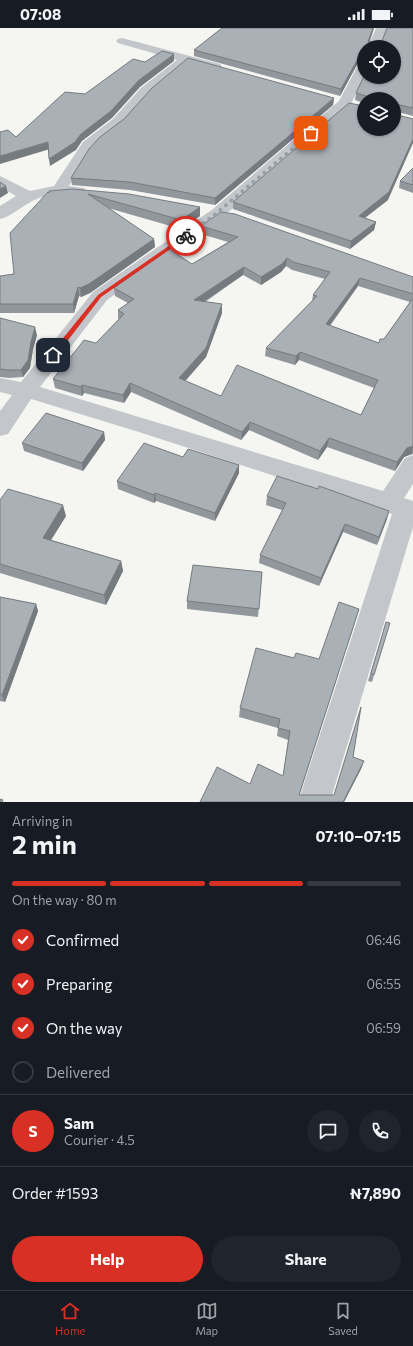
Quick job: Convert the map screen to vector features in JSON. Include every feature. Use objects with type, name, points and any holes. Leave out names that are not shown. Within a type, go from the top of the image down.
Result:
[{"type":"street","points":[[377,40],[382,28]]},
{"type":"street","points":[[122,41],[224,69]]},
{"type":"street","points":[[58,190],[88,145],[118,122],[146,91],[186,59]]},
{"type":"street","points":[[0,428],[26,390],[100,296],[164,252],[218,212],[344,103],[357,78]]},
{"type":"street","points":[[0,182],[28,196]]},
{"type":"street","points":[[0,214],[16,201],[41,192],[58,190],[94,193]]},
{"type":"street","points":[[196,208],[239,217]]},
{"type":"street","points":[[0,385],[26,390],[148,426],[402,508]]},
{"type":"street","points":[[314,802],[402,508],[413,464]]},
{"type":"building","points":[[222,28],[373,28],[369,40],[357,40],[357,60],[341,89],[194,50]]},
{"type":"building","points":[[387,28],[413,28],[413,108],[401,105],[401,92],[356,93],[360,84],[401,84],[401,40],[382,40]]},
{"type":"building","points":[[162,51],[174,54],[139,80],[111,111],[81,134],[75,142],[49,159],[48,142],[0,156],[0,132],[8,130],[16,137],[65,92],[85,94],[133,59],[145,62]]},
{"type":"building","points":[[188,58],[334,98],[215,198],[130,182],[71,178],[89,149],[100,137],[124,119],[152,88]]},
{"type":"building","points":[[349,103],[357,105],[357,136],[401,136],[401,116],[413,119],[413,139],[389,192],[359,216],[376,222],[351,241],[233,202]]},
{"type":"building","points":[[413,168],[413,185],[400,181]]},
{"type":"building","points":[[0,182],[6,186],[0,189]]},
{"type":"building","points":[[72,189],[129,194],[200,207],[181,220],[88,194],[154,239],[89,284],[80,288],[78,287],[73,304],[0,304],[0,276],[14,274],[10,233],[48,192],[49,193],[49,191]]},
{"type":"building","points":[[221,212],[235,214],[413,277],[413,294],[360,278],[326,324],[379,343],[380,339],[384,339],[413,298],[413,446],[407,448],[397,462],[329,438],[320,451],[250,422],[242,432],[130,383],[123,395],[82,385],[81,387],[53,379],[84,340],[96,343],[124,314],[118,310],[134,299],[114,288],[169,249],[192,264],[238,237],[201,226]],"holes":[[[287,258],[293,262],[330,272],[313,295],[317,296],[266,348],[296,356],[300,352],[378,380],[361,415],[237,365],[221,396],[179,378],[206,348],[222,304],[194,300],[244,267],[261,277],[282,264]]]},
{"type":"building","points":[[0,318],[35,327],[28,360],[21,370],[0,369]]},
{"type":"building","points":[[46,413],[104,432],[82,463],[22,443]]},
{"type":"building","points":[[144,443],[183,457],[188,449],[239,465],[215,513],[155,493],[154,495],[117,481]]},
{"type":"building","points":[[277,476],[318,489],[319,486],[389,511],[379,537],[345,524],[321,578],[260,555],[286,503],[267,496]]},
{"type":"building","points":[[8,489],[63,505],[43,538],[121,561],[104,595],[0,564],[0,500]]},
{"type":"building","points":[[193,565],[262,572],[259,609],[187,601]]},
{"type":"building","points":[[0,597],[36,604],[2,695],[0,694]]},
{"type":"building","points":[[339,602],[359,609],[299,795],[334,795],[361,707],[353,757],[364,761],[343,802],[200,802],[217,767],[250,784],[258,764],[283,776],[290,731],[278,728],[280,719],[240,708],[256,648],[294,658],[296,653],[319,659]]},
{"type":"building","points":[[386,622],[390,623],[374,675],[371,673]]},
{"type":"way so far","points":[[186,236],[218,212],[311,133]]},
{"type":"route","points":[[53,355],[100,296],[186,236]]}]
